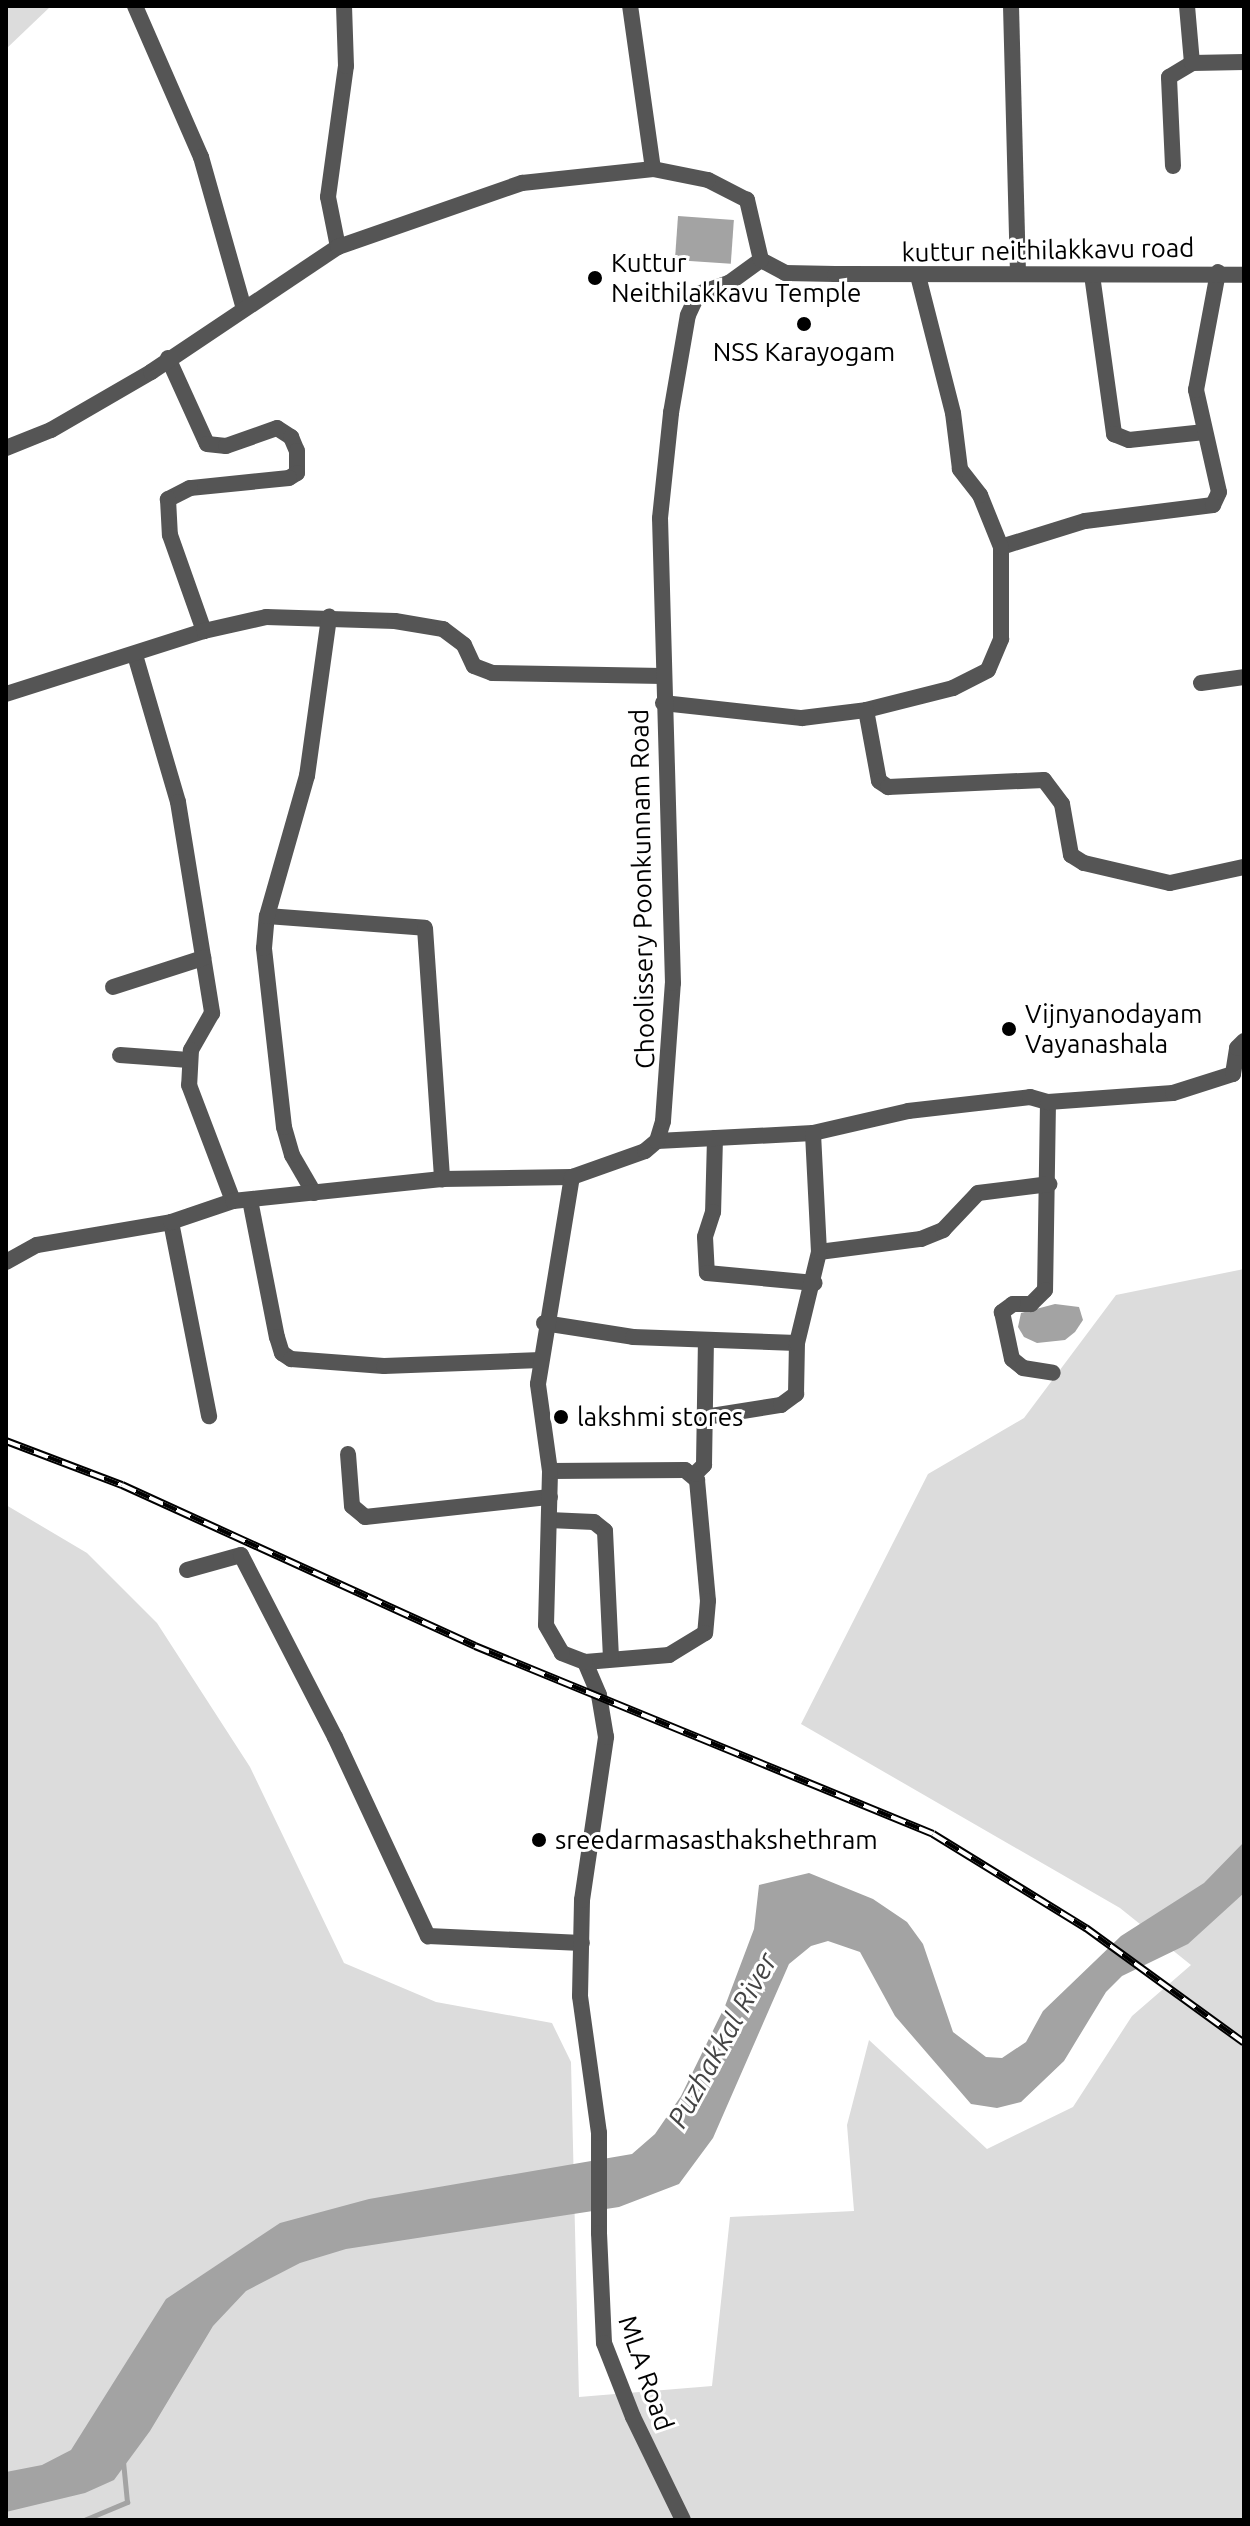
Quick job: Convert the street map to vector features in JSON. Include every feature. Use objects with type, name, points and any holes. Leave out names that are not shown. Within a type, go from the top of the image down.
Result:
[{"type":"street","points":[[135,6],[201,157],[244,309]]},
{"type":"street","points":[[338,247],[328,197],[346,66],[344,6]]},
{"type":"street","points":[[630,6],[653,169]]},
{"type":"street","points":[[1011,6],[1018,274]]},
{"type":"street","points":[[1187,6],[1192,63]]},
{"type":"street","points":[[1173,166],[1169,77],[1192,63],[1244,62]]},
{"type":"street","points":[[6,448],[51,430],[338,247],[522,183],[653,169],[708,180],[747,200],[761,260]]},
{"type":"street","name":"kuttur neithilakkavu road","points":[[761,260],[785,273],[918,276],[1218,272],[1244,275]]},
{"type":"street","name":"Choolissery Poonkunnam Road","points":[[657,1141],[670,1077],[673,983],[660,518],[686,324],[698,294],[729,283],[761,260]]},
{"type":"street","points":[[1001,547],[1085,521],[1213,505],[1219,492],[1205,432],[1197,374],[1218,272]]},
{"type":"street","points":[[1092,275],[1114,434],[1129,440],[1205,432]]},
{"type":"street","points":[[663,703],[802,718],[866,710],[953,688],[988,670],[1001,639],[1001,547],[980,495],[960,469],[953,413],[918,276]]},
{"type":"street","points":[[168,358],[207,444],[226,446],[277,428],[291,437],[297,451],[297,473],[289,478],[190,488],[168,499],[170,535],[204,631]]},
{"type":"street","points":[[6,693],[204,631],[266,617],[329,617],[443,629],[464,645],[474,666],[492,673],[663,676]]},
{"type":"street","points":[[314,1193],[292,1155],[278,1093],[264,948],[267,916],[307,776],[329,617]]},
{"type":"street","points":[[135,655],[178,802],[212,1013],[189,1060],[189,1085],[233,1201]]},
{"type":"street","points":[[1201,683],[1244,677]]},
{"type":"street","points":[[866,710],[879,781],[888,787],[1044,780],[1062,804],[1071,855],[1084,863],[1170,883],[1244,867]]},
{"type":"street","points":[[267,916],[425,928],[442,1179]]},
{"type":"street","points":[[113,987],[203,958]]},
{"type":"street","points":[[6,1262],[37,1245],[171,1222],[233,1201],[442,1179],[572,1177],[657,1141],[813,1133],[908,1111],[1030,1097],[1048,1102],[1204,1086],[1233,1074],[1237,1048],[1244,1041]]},
{"type":"street","points":[[120,1055],[189,1060]]},
{"type":"street","points":[[1048,1102],[1045,1290],[1031,1304],[1013,1304],[1002,1312],[1012,1359],[1023,1368],[1053,1373]]},
{"type":"street","points":[[705,1417],[790,1401],[798,1383],[797,1343],[815,1283],[819,1252],[813,1133]]},
{"type":"street","points":[[715,1138],[713,1212],[705,1237],[707,1273],[815,1283]]},
{"type":"street","points":[[572,1177],[544,1323],[538,1384],[550,1471],[546,1625],[562,1653],[585,1662],[669,1655],[705,1633],[707,1588],[695,1474]]},
{"type":"street","points":[[819,1252],[921,1239],[943,1230],[978,1193],[1049,1184]]},
{"type":"street","points":[[250,1200],[277,1337],[282,1353],[291,1359],[384,1366],[541,1360]]},
{"type":"street","points":[[171,1222],[209,1416]]},
{"type":"street","points":[[544,1323],[633,1337],[797,1343]]},
{"type":"street","points":[[550,1471],[695,1474],[704,1465],[706,1340]]},
{"type":"street","points":[[348,1454],[352,1506],[365,1517],[550,1497]]},
{"type":"street","points":[[549,1520],[594,1522],[605,1531],[611,1659]]},
{"type":"street","points":[[187,1570],[241,1555],[335,1737],[428,1936],[582,1943],[585,1873],[606,1737],[599,1695],[585,1662]]},
{"type":"street","name":"MLA Road","points":[[582,1943],[580,1996],[599,2133],[604,2343],[633,2417],[683,2520]]},
{"type":"shaded area","points":[[6,6],[51,6],[6,49]]},
{"type":"shaded area","points":[[1244,1269],[1244,2520],[6,2520],[6,1505],[87,1553],[157,1623],[250,1767],[344,1963],[436,2002],[552,2023],[571,2062],[579,2397],[712,2386],[730,2217],[854,2211],[847,2125],[869,2040],[987,2149],[1073,2107],[1132,2016],[1191,1965],[1120,1908],[801,1724],[928,1474],[1024,1418],[1116,1295]]},
{"type":"water","points":[[678,216],[734,220],[731,264],[675,260]]},
{"type":"water","points":[[1055,1304],[1079,1307],[1083,1320],[1075,1332],[1065,1340],[1037,1343],[1024,1337],[1018,1327],[1021,1313]]},
{"type":"water","name":"Puzhakkal River","points":[[1244,1842],[1244,1893],[1188,1944],[1122,1976],[1106,1992],[1064,2061],[1021,2102],[997,2108],[971,2104],[895,2016],[860,1952],[828,1941],[811,1946],[789,1964],[713,2138],[679,2184],[619,2207],[346,2249],[300,2263],[246,2291],[213,2326],[150,2431],[114,2480],[85,2493],[6,2512],[6,2472],[42,2465],[71,2450],[166,2299],[280,2223],[369,2199],[632,2154],[655,2134],[681,2096],[725,2006],[754,1929],[759,1885],[809,1873],[873,1899],[907,1922],[923,1944],[953,2032],[986,2057],[1002,2058],[1026,2042],[1043,2011],[1121,1936],[1204,1883]]},
{"type":"waterway","points":[[84,2520],[127,2502],[123,2461]]},
{"type":"railway","points":[[6,1441],[122,1485],[475,1646],[933,1834],[1086,1928],[1244,2043]]},
{"type":"place","name":"Kuttur Neithilakkavu Temple","points":[[595,278]]},
{"type":"place","name":"NSS Karayogam","points":[[804,324]]},
{"type":"place","name":"Vijnyanodayam Vayanashala","points":[[1009,1029]]},
{"type":"place","name":"lakshmi stores","points":[[561,1417]]},
{"type":"place","name":"sreedarmasasthakshethram","points":[[539,1840]]}]
